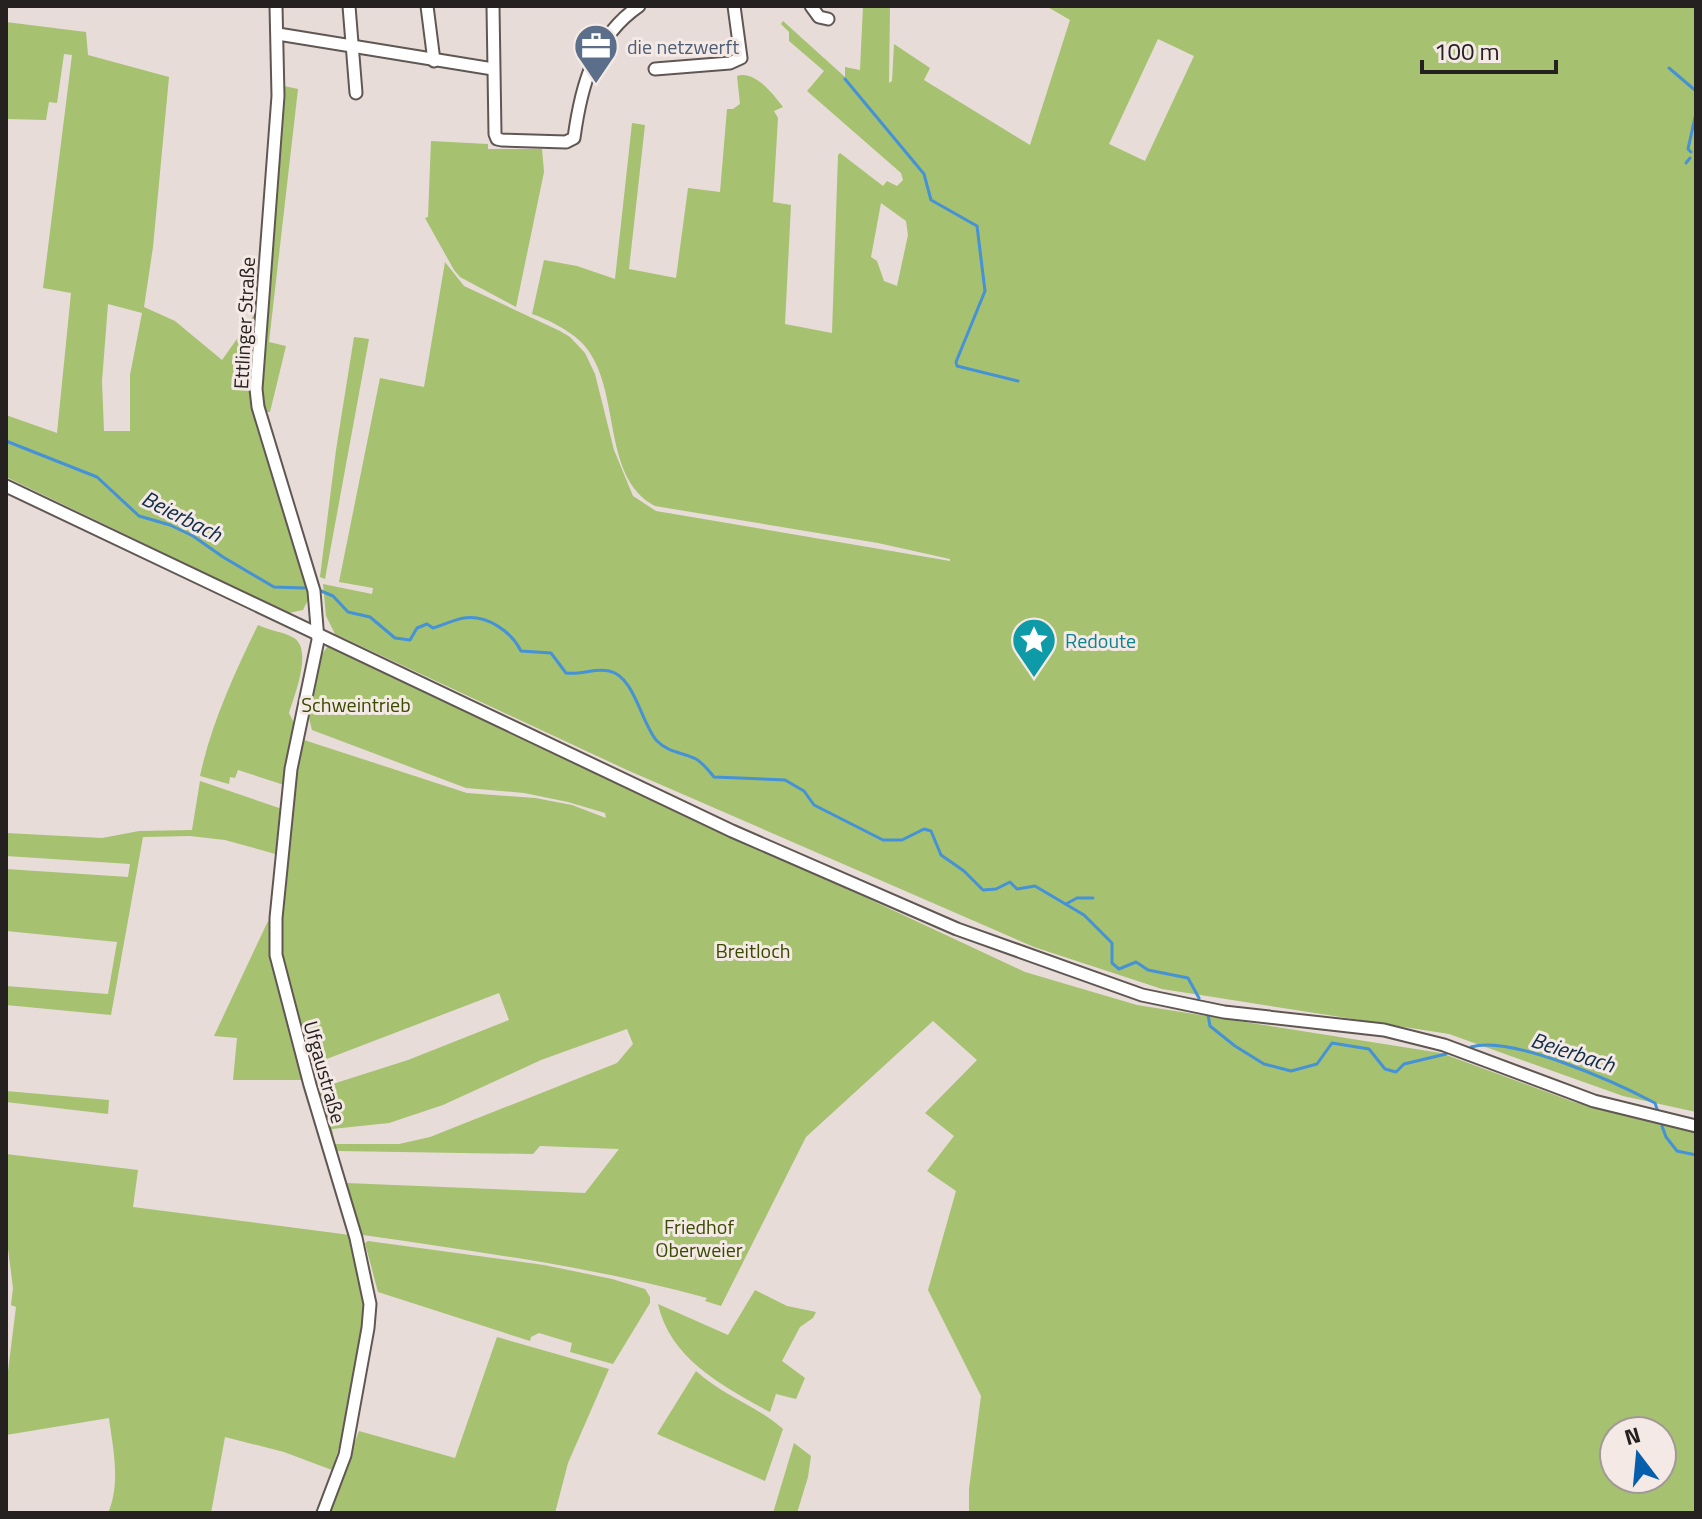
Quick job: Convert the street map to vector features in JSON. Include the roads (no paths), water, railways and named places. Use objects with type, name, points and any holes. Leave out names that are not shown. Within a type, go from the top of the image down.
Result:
[{"type":"street","name":"Ettlinger Straße","points":[[276,6],[278,96],[256,389],[258,407],[314,591],[316,634]]},
{"type":"street","points":[[349,6],[356,93]]},
{"type":"street","points":[[427,6],[434,61]]},
{"type":"street","points":[[493,6],[497,139],[572,141],[579,99],[604,40],[618,21],[639,6]]},
{"type":"street","points":[[655,69],[730,63],[741,58],[734,6]]},
{"type":"street","points":[[811,6],[819,17],[828,19]]},
{"type":"street","points":[[278,34],[493,69]]},
{"type":"street","points":[[6,486],[746,838],[876,896],[1056,966],[1181,1005],[1384,1030],[1444,1045],[1594,1101],[1696,1126]]},
{"type":"street","name":"Ufgaustraße","points":[[316,634],[318,645],[291,769],[276,918],[276,955],[305,1071],[356,1238],[370,1304],[345,1455],[323,1513]]},
{"type":"waterway","points":[[1669,68],[1696,91]]},
{"type":"waterway","points":[[845,79],[924,174],[931,200],[977,226],[985,291],[957,366],[1018,381]]},
{"type":"waterway","points":[[1691,152],[1688,149],[1696,113]]},
{"type":"waterway","points":[[1686,163],[1690,158]]},
{"type":"waterway","name":"Beierbach","points":[[6,441],[97,477],[139,516],[193,536],[274,587],[304,588]]},
{"type":"waterway","name":"Beierbach","points":[[321,591],[333,596],[348,612],[370,617],[395,638],[410,640],[417,628],[427,624],[433,628],[464,618],[481,619],[505,631],[521,651],[551,653],[566,673],[604,670],[618,674],[631,691],[657,741],[696,759],[714,777],[785,780],[804,791],[814,805],[883,840],[902,840],[924,829],[931,831],[941,855],[964,871],[983,890],[996,889],[1010,882],[1017,889],[1035,886],[1084,915],[1112,943],[1112,963],[1119,969],[1136,962],[1148,970],[1188,978],[1199,998]]},
{"type":"waterway","points":[[1066,904],[1077,898],[1093,898]]},
{"type":"waterway","name":"Beierbach","points":[[1208,1015],[1210,1026],[1235,1046],[1264,1064],[1291,1071],[1317,1064],[1332,1043],[1369,1049],[1385,1069],[1396,1072],[1404,1064],[1446,1054]]},
{"type":"waterway","name":"Beierbach","points":[[1471,1047],[1489,1045],[1537,1054],[1638,1094],[1655,1103],[1657,1109]]},
{"type":"waterway","name":"Beierbach","points":[[1662,1126],[1677,1151],[1696,1155]]},
{"type":"place","name":"die netzwerft","points":[[596,85]]},
{"type":"place","name":"Redoute","points":[[1034,679]]},
{"type":"park label","name":"Schweintrieb","points":[[356,704]]},
{"type":"park label","name":"Breitloch","points":[[753,950]]},
{"type":"park label","name":"Friedhof Oberweier","points":[[699,1238]]}]
